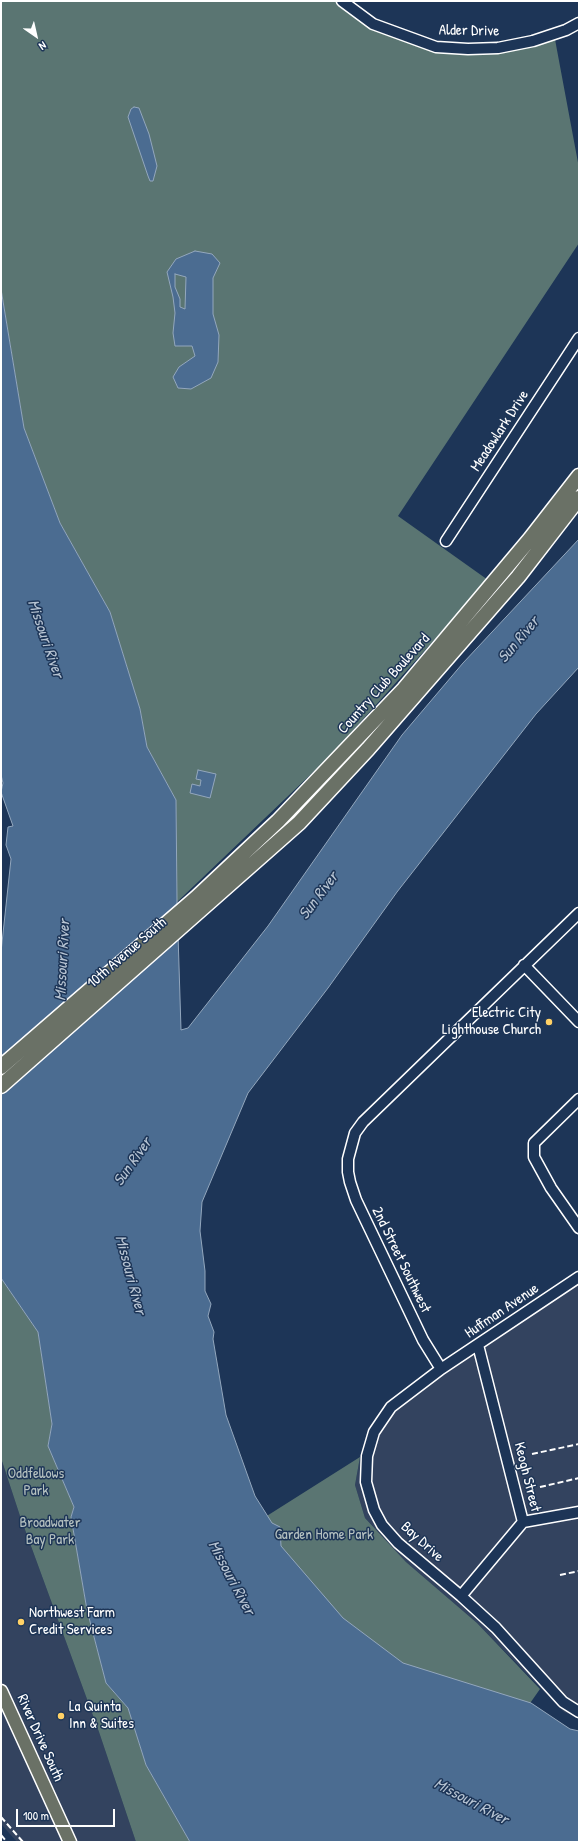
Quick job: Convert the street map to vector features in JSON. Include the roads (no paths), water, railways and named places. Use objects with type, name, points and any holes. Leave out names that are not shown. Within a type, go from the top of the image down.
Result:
[{"type":"highway","name":"Country Club Boulevard","points":[[199,904],[404,689],[530,539],[579,476]]},
{"type":"highway","name":"Country Club Boulevard","points":[[199,904],[298,823],[368,750],[518,577],[579,498]]},
{"type":"highway","name":"10th Avenue South","points":[[1,1067],[199,904]]},
{"type":"highway","name":"10th Avenue South","points":[[1,1086],[199,904]]},
{"type":"main road","name":"River Drive South","points":[[1,1690],[70,1842]]},
{"type":"street","name":"Alder Drive","points":[[342,1],[372,24],[436,47],[468,49],[498,48],[534,41],[566,30],[579,22]]},
{"type":"street","name":"Meadowlark Drive","points":[[446,541],[579,338]]},
{"type":"street","points":[[579,913],[524,965],[579,1022]]},
{"type":"street","name":"2nd Street Southwest","points":[[442,1369],[423,1340],[363,1214],[350,1182],[348,1158],[355,1134],[362,1122],[524,965]]},
{"type":"street","points":[[579,1099],[534,1143],[534,1157],[551,1188],[579,1228]]},
{"type":"street","name":"Huffman Avenue","points":[[442,1369],[579,1277]]},
{"type":"street","name":"Keogh Street","points":[[461,1596],[523,1522],[478,1346]]},
{"type":"street","name":"Bay Drive","points":[[442,1369],[391,1407],[374,1432],[367,1456],[366,1482],[374,1510],[386,1529],[398,1543],[461,1596],[496,1628],[563,1702],[579,1712]]},
{"type":"street","points":[[523,1522],[579,1512]]},
{"type":"water","points":[[134,107],[139,108],[149,134],[157,166],[153,181],[150,181],[148,176],[128,117],[131,109]]},
{"type":"water","points":[[195,251],[212,254],[220,263],[213,278],[213,314],[219,335],[218,362],[211,378],[191,389],[178,388],[173,377],[179,367],[195,356],[192,346],[175,346],[173,333],[175,313],[167,272],[176,259]],"holes":[[[175,274],[186,277],[185,309],[180,307],[180,299],[175,287]]]},
{"type":"water","points":[[1,289],[24,428],[60,523],[110,612],[140,709],[147,747],[176,800],[177,902],[181,1030],[188,1028],[268,926],[402,735],[463,663],[579,539],[579,667],[536,714],[397,892],[328,988],[248,1093],[202,1202],[200,1231],[205,1271],[205,1291],[211,1304],[208,1316],[214,1332],[213,1339],[226,1415],[255,1496],[272,1523],[280,1527],[281,1546],[343,1618],[403,1663],[531,1703],[570,1729],[579,1731],[579,1842],[190,1842],[146,1765],[128,1708],[106,1683],[87,1610],[71,1517],[74,1507],[48,1446],[52,1424],[38,1332],[1,1278],[1,952],[11,859],[6,845],[8,827],[13,826],[1,792],[3,783],[1,775]]},
{"type":"water","points":[[198,770],[216,774],[210,798],[190,793],[192,784],[200,786],[201,780],[196,779]]},
{"type":"railway","points":[[532,1454],[579,1444]]},
{"type":"railway","points":[[540,1487],[579,1478]]},
{"type":"railway","points":[[560,1575],[579,1571]]},
{"type":"railway","points":[[1,1817],[23,1842]]},
{"type":"railway","points":[[1,1835],[7,1842]]},
{"type":"place","name":"Electric City Lighthouse Church","points":[[549,1022]]},
{"type":"place","name":"Northwest Farm Credit Services","points":[[21,1622]]},
{"type":"place","name":"La Quinta Inn & Suites","points":[[61,1716]]},
{"type":"water label","name":"Missouri River","points":[[45,639]]},
{"type":"water label","name":"Sun River","points":[[519,640]]},
{"type":"water label","name":"Sun River","points":[[319,896]]},
{"type":"water label","name":"Missouri River","points":[[63,960]]},
{"type":"water label","name":"Sun River","points":[[133,1162]]},
{"type":"water label","name":"Missouri River","points":[[130,1275]]},
{"type":"water label","name":"Missouri River","points":[[231,1578]]},
{"type":"water label","name":"Missouri River","points":[[471,1802]]},
{"type":"park label","name":"Oddfellows Park","points":[[36,1482]]},
{"type":"park label","name":"Broadwater Bay Park","points":[[50,1532]]},
{"type":"park label","name":"Garden Home Park","points":[[324,1535]]}]
